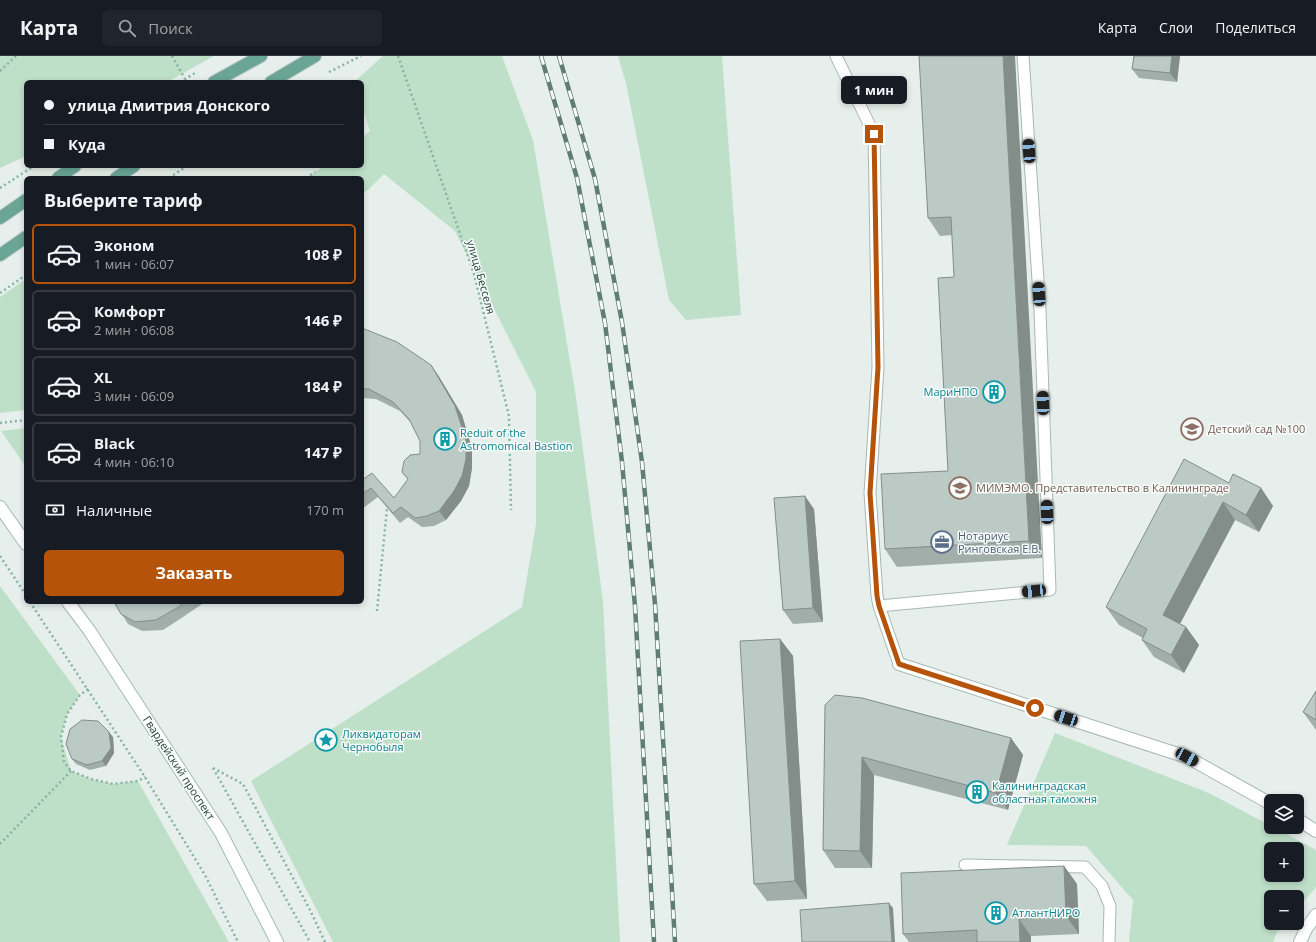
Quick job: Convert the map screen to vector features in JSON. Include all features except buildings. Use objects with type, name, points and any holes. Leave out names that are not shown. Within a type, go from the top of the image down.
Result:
[{"type":"main road","points":[[218,80],[261,56]]},
{"type":"main road","points":[[274,80],[315,56]]},
{"type":"main road","points":[[61,176],[72,168]]},
{"type":"main road","points":[[119,176],[131,168]]},
{"type":"main road","points":[[0,218],[24,201]]},
{"type":"main road","points":[[0,255],[24,238]]},
{"type":"street","points":[[0,507],[24,541]]},
{"type":"street","name":"Гвардейский проспект","points":[[70,604],[89,630],[221,832],[277,942]]},
{"type":"street","points":[[899,664],[1187,757],[1264,800]]},
{"type":"street","points":[[1304,823],[1316,831]]},
{"type":"street","points":[[1300,942],[1306,929],[1316,915]]},
{"type":"lane","points":[[836,56],[874,134],[878,367],[870,493],[877,596],[899,664]]},
{"type":"lane","points":[[879,606],[1050,590],[1040,310],[1023,56]]},
{"type":"lane","points":[[965,865],[1085,867],[1102,886],[1110,906],[1109,942]]},
{"type":"path","points":[[0,71],[16,56]]},
{"type":"path","points":[[172,56],[185,79]]},
{"type":"path","points":[[328,73],[361,56]]},
{"type":"path","name":"улица Бесселя","points":[[398,56],[476,281],[508,416],[511,510]]},
{"type":"path","points":[[0,188],[31,168]]},
{"type":"path","points":[[172,176],[184,168]]},
{"type":"path","points":[[309,176],[315,172]]},
{"type":"path","points":[[0,293],[24,276]]},
{"type":"path","points":[[0,423],[24,420]]},
{"type":"path","points":[[377,611],[387,508]]},
{"type":"path","points":[[0,556],[24,592]]},
{"type":"path","points":[[31,604],[145,777],[204,875],[238,942]]},
{"type":"path","points":[[88,689],[80,695],[67,714],[61,737],[64,762],[71,771],[91,779],[113,784],[138,781],[145,777]]},
{"type":"path","points":[[310,942],[213,768],[243,784],[310,910],[325,942]]},
{"type":"path","points":[[0,844],[71,771]]},
{"type":"green space","points":[[0,56],[214,56],[171,80],[24,80],[24,157],[0,168]]},
{"type":"green space","points":[[383,56],[502,56],[533,140],[576,397],[603,602],[620,942],[333,942],[251,781],[522,607],[536,524],[536,392],[455,231],[384,174],[364,193],[364,176],[309,176],[321,168],[364,168],[364,136],[370,131],[364,113],[364,80],[356,80]]},
{"type":"green space","points":[[618,56],[722,56],[741,315],[686,320],[669,300],[626,83]]},
{"type":"green space","points":[[23,281],[24,282],[24,410],[0,413],[0,297]]},
{"type":"green space","points":[[24,428],[24,464],[1,431]]},
{"type":"green space","points":[[0,586],[80,695],[67,714],[61,737],[71,771],[91,779],[113,784],[138,781],[229,942],[0,942]]},
{"type":"green space","points":[[1055,733],[1209,793],[1264,822],[1264,834],[1287,834],[1301,842],[1264,842],[1264,882],[1304,882],[1304,843],[1316,850],[1316,887],[1304,901],[1304,890],[1264,890],[1264,930],[1279,930],[1273,942],[1129,942],[1133,900],[1086,846],[1007,845]]},
{"type":"railway","points":[[541,56],[577,178],[605,323],[622,462],[635,606],[654,942]]},
{"type":"railway","points":[[559,56],[595,179],[622,322],[642,462],[655,604],[675,942]]},
{"type":"place","name":"МариНПО","points":[[994,392]]},
{"type":"place","name":"Детский сад №100","points":[[1192,429]]},
{"type":"place","name":"Reduit of the Astromomical Bastion","points":[[445,439]]},
{"type":"place","name":"МИМЭМО. Представительство в Калининграде","points":[[960,488]]},
{"type":"place","name":"Нотариус Ринговская Е.В.","points":[[942,542]]},
{"type":"place","name":"Ликвидаторам Чернобыля","points":[[326,740]]},
{"type":"place","name":"Калининградская областная таможня","points":[[977,792]]},
{"type":"place","name":"АтлантНИРО","points":[[996,913]]},
{"type":"route","points":[[874,134],[878,367],[870,493],[879,606],[899,664],[1035,708]]}]
